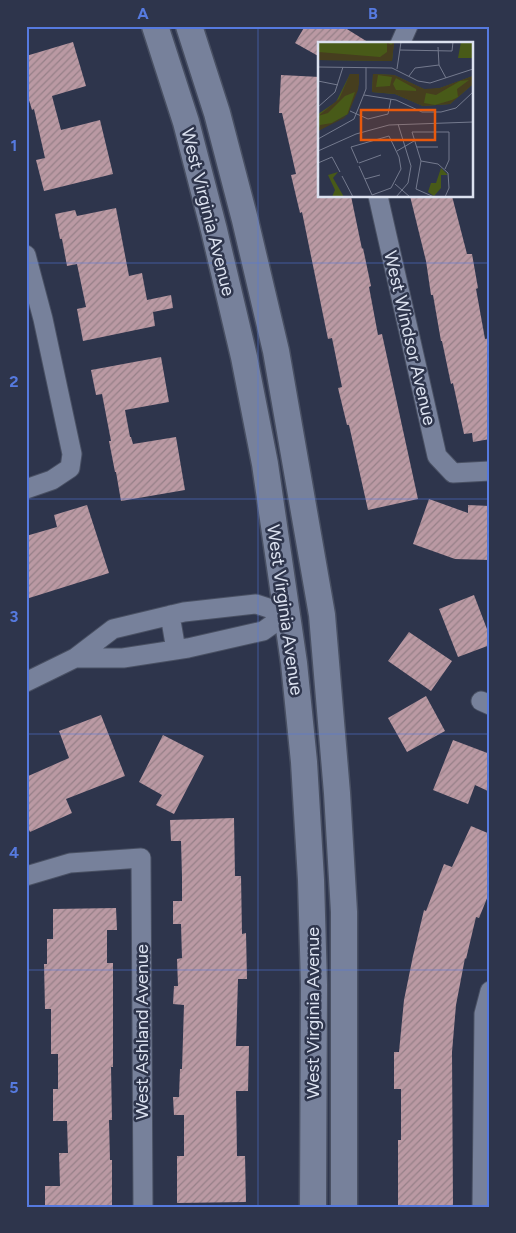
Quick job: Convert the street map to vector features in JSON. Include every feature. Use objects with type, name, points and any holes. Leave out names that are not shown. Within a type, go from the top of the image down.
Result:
[{"type":"main road","name":"West Virginia Avenue","points":[[156,26],[186,122],[212,221],[244,357],[264,464],[294,663],[304,762],[311,880],[314,985],[313,1207]]},
{"type":"main road","name":"West Virginia Avenue","points":[[190,26],[217,113],[245,220],[276,352],[322,615],[337,793],[344,912],[344,1207]]},
{"type":"street","points":[[401,42],[408,26]]},
{"type":"street","name":"West Windsor Avenue","points":[[378,198],[437,456],[453,473],[490,471]]},
{"type":"street","points":[[26,255],[43,319],[72,454],[70,468],[52,480],[26,489]]},
{"type":"street","points":[[26,682],[75,658],[113,629],[184,612],[256,604],[287,614]]},
{"type":"street","points":[[75,658],[123,658],[176,650],[263,631],[287,614]]},
{"type":"street","points":[[170,616],[176,650]]},
{"type":"street","name":"West Ashland Avenue","points":[[26,876],[70,863],[141,858],[143,1207]]},
{"type":"street","points":[[482,1207],[484,1014],[490,991]]},
{"type":"building","points":[[305,26],[342,26],[368,42],[318,42],[318,56],[295,43]]},
{"type":"building","points":[[73,42],[86,86],[52,96],[61,130],[100,120],[113,174],[44,191],[36,160],[45,158],[34,109],[32,110],[26,90],[26,56]]},
{"type":"building","points":[[281,75],[318,77],[318,198],[351,198],[371,286],[369,287],[378,335],[382,334],[418,499],[368,510],[349,425],[347,425],[338,388],[342,387],[332,338],[328,339],[302,212],[300,213],[291,175],[296,174],[282,113],[279,113]]},
{"type":"building","points":[[410,198],[453,198],[467,254],[472,254],[485,339],[490,338],[490,439],[473,442],[472,433],[464,434],[453,383],[451,384],[441,341],[426,261]]},
{"type":"building","points":[[116,208],[129,276],[142,273],[147,300],[171,295],[173,308],[153,312],[155,326],[83,341],[77,309],[86,307],[77,264],[67,266],[55,214],[75,210],[77,216]]},
{"type":"building","points":[[161,357],[169,402],[125,410],[133,444],[176,437],[185,490],[121,501],[102,394],[96,395],[91,370]]},
{"type":"building","points":[[429,499],[468,513],[468,505],[490,506],[490,560],[455,559],[413,544]]},
{"type":"building","points":[[87,505],[109,573],[26,599],[26,536],[57,527],[54,515]]},
{"type":"building","points":[[474,595],[490,637],[490,645],[458,657],[439,609]]},
{"type":"building","points":[[409,632],[452,661],[431,691],[388,661]]},
{"type":"building","points":[[426,696],[445,731],[407,752],[388,718]]},
{"type":"building","points":[[101,715],[125,776],[66,799],[72,813],[30,832],[26,823],[26,777],[69,758],[59,731]]},
{"type":"building","points":[[163,735],[204,756],[174,814],[156,805],[162,795],[139,782]]},
{"type":"building","points":[[453,740],[490,754],[490,792],[475,785],[468,804],[433,790]]},
{"type":"building","points":[[234,818],[235,876],[241,876],[242,934],[246,933],[247,979],[238,979],[236,1046],[249,1046],[248,1091],[236,1091],[237,1156],[245,1156],[246,1202],[177,1203],[177,1156],[184,1156],[184,1115],[174,1115],[173,1097],[179,1097],[184,1005],[173,1004],[174,986],[178,986],[177,959],[182,958],[181,924],[173,924],[173,901],[182,901],[182,877],[181,841],[171,841],[170,820]]},
{"type":"building","points":[[471,826],[490,834],[490,891],[479,918],[476,917],[465,958],[456,1005],[452,1052],[453,1207],[398,1207],[398,1140],[401,1140],[401,1089],[394,1089],[394,1052],[399,1052],[404,1000],[424,910],[426,911],[444,864],[452,867]]},
{"type":"building","points":[[116,908],[117,930],[107,930],[107,963],[113,963],[112,1120],[109,1120],[110,1160],[112,1160],[112,1207],[45,1207],[45,1186],[60,1186],[59,1153],[68,1153],[67,1121],[53,1121],[53,1089],[58,1089],[58,1054],[51,1054],[51,1009],[45,1009],[44,964],[47,964],[47,939],[53,939],[53,909]]}]
